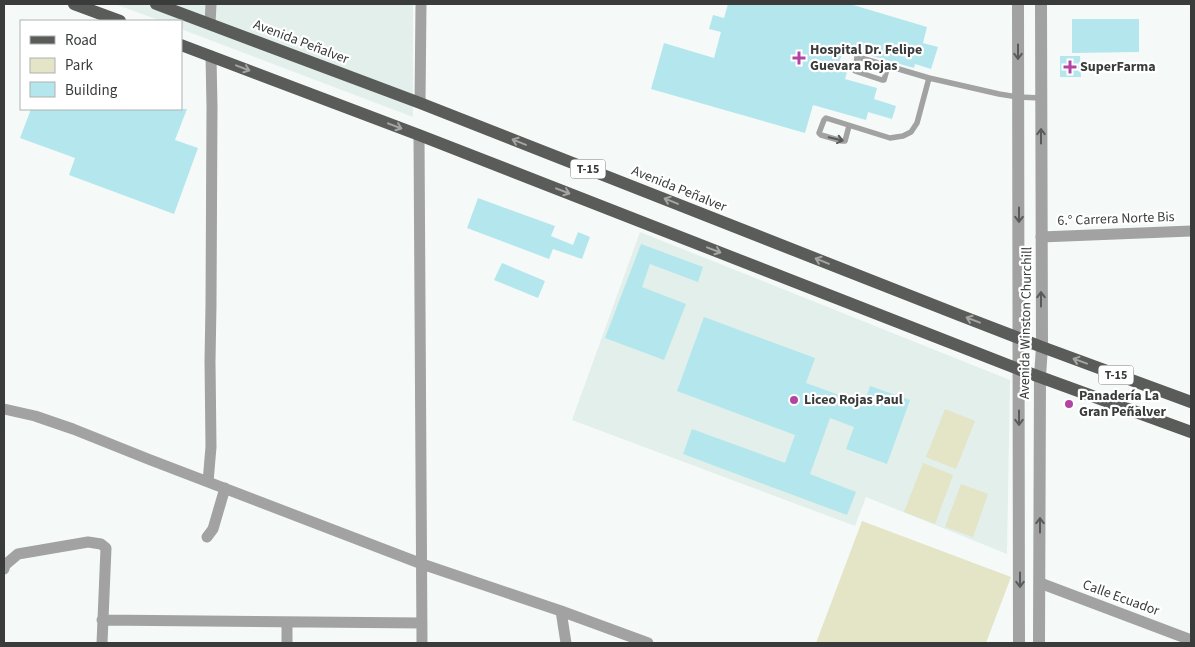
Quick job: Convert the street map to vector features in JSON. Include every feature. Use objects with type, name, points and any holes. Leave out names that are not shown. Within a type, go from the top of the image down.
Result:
[{"type":"main road","points":[[74,4],[117,20]]},
{"type":"main road","name":"Avenida Peñalver","points":[[156,4],[420,103],[1042,347],[1191,402]]},
{"type":"main road","name":"T-15","points":[[182,45],[420,135],[1018,369],[1191,432]]},
{"type":"street","points":[[210,24],[211,4]]},
{"type":"street","points":[[420,103],[421,4]]},
{"type":"street","name":"Avenida Winston Churchill","points":[[1018,4],[1019,643]]},
{"type":"street","name":"Avenida Winston Churchill","points":[[1039,643],[1040,376],[1042,347],[1041,4]]},
{"type":"street","points":[[208,482],[211,448],[211,56]]},
{"type":"street","points":[[420,135],[422,643]]},
{"type":"street","name":"6.° Carrera Norte Bis","points":[[1041,237],[1191,231]]},
{"type":"street","points":[[4,409],[35,416],[73,429],[422,564],[648,643]]},
{"type":"street","points":[[207,537],[213,529],[225,488]]},
{"type":"street","points":[[4,569],[5,565],[18,554],[88,542],[101,544],[106,548],[102,643]]},
{"type":"street","name":"Calle Ecuador","points":[[1040,583],[1191,640]]},
{"type":"street","points":[[561,611],[566,643]]},
{"type":"street","points":[[102,620],[422,623]]},
{"type":"street","points":[[287,643],[288,622]]},
{"type":"lane","points":[[888,66],[884,80],[854,71],[858,57],[929,78],[1018,97],[1041,98]]},
{"type":"lane","points":[[849,126],[845,141],[819,133],[826,118],[890,138],[903,136],[911,132],[916,123],[929,78]]},
{"type":"shaded area","points":[[115,4],[413,4],[413,117],[182,29],[182,20],[158,20]]},
{"type":"shaded area","name":"Liceo Rojas Paul","points":[[640,232],[1010,380],[1007,554],[866,497],[855,526],[572,420]]},
{"type":"green space","points":[[945,409],[975,421],[956,469],[926,457]]},
{"type":"green space","points":[[923,463],[953,475],[935,524],[904,512]]},
{"type":"green space","points":[[961,484],[988,494],[973,537],[945,527]]},
{"type":"green space","points":[[862,521],[1011,577],[986,643],[816,643]]},
{"type":"building","name":"Hospital Dr. Felipe Guevara Rojas","points":[[728,4],[850,4],[927,27],[923,43],[938,47],[931,69],[915,64],[914,68],[844,48],[839,63],[847,72],[845,79],[877,88],[874,99],[896,106],[892,119],[868,112],[866,120],[813,105],[805,133],[651,89],[664,43],[714,58],[721,32],[709,29],[713,15],[724,18]]},
{"type":"building","points":[[1072,19],[1139,19],[1139,52],[1072,53]]},
{"type":"building","name":"SuperFarma","points":[[1060,56],[1080,56],[1081,77],[1060,77]]},
{"type":"building","points":[[187,109],[175,140],[198,148],[174,214],[69,175],[75,158],[20,138],[31,110]]},
{"type":"building","points":[[478,198],[555,226],[551,236],[573,245],[578,232],[590,237],[582,259],[553,249],[549,259],[467,228]]},
{"type":"building","points":[[641,244],[703,267],[698,282],[650,264],[642,287],[686,304],[664,360],[605,338]]},
{"type":"building","points":[[502,263],[545,281],[538,298],[494,280]]},
{"type":"building","points":[[704,317],[815,358],[806,383],[864,404],[870,386],[910,400],[887,464],[846,449],[854,427],[830,418],[810,474],[856,492],[847,515],[683,454],[692,429],[785,463],[795,435],[677,391]]},
{"type":"place","name":"Hospital Dr. Felipe Guevara Rojas","points":[[799,58]]},
{"type":"place","name":"SuperFarma","points":[[1070,67]]},
{"type":"place","name":"Liceo Rojas Paul","points":[[794,400]]},
{"type":"place","name":"Panadería La Gran Peñalver","points":[[1069,404]]}]
